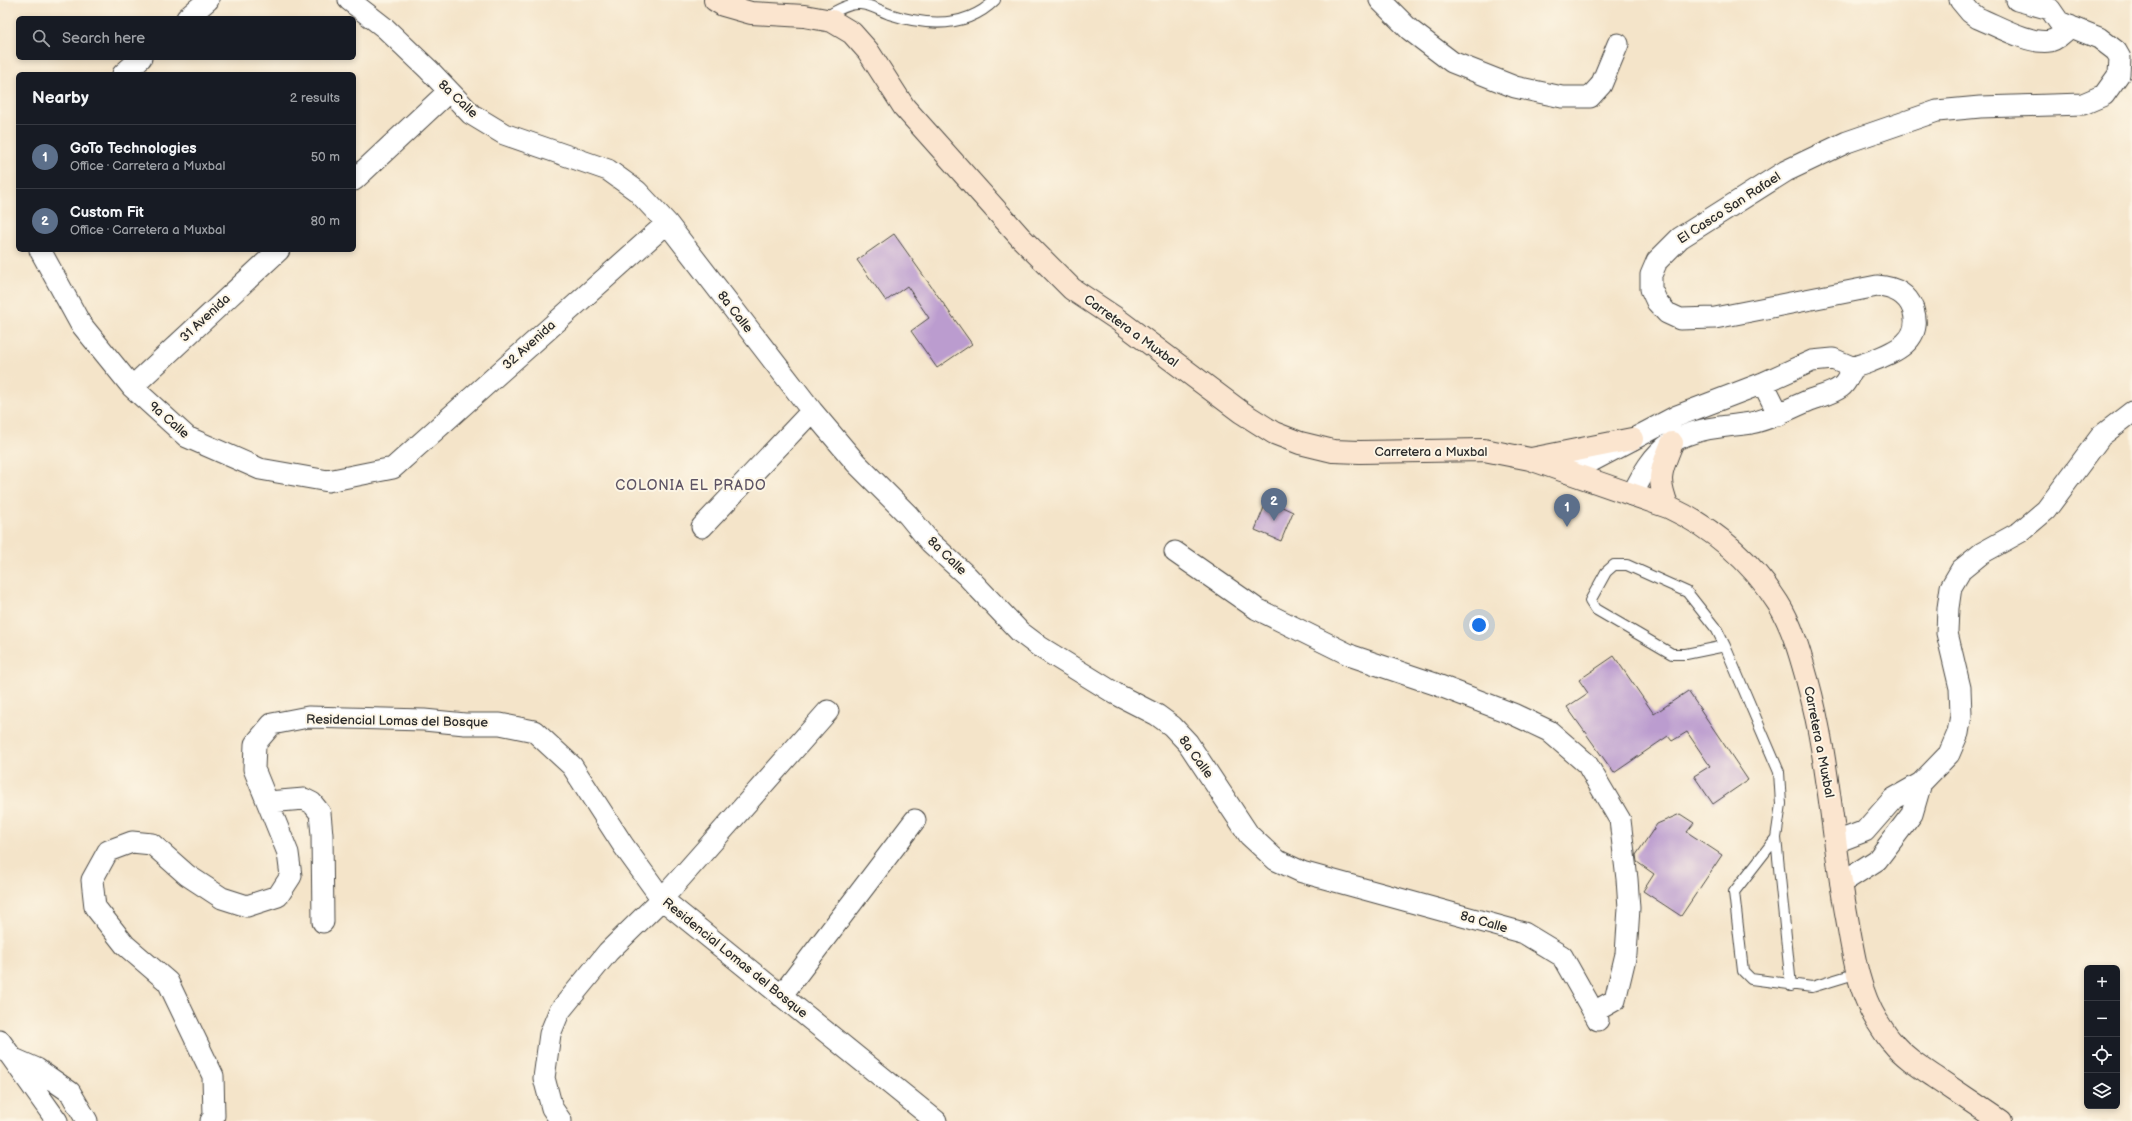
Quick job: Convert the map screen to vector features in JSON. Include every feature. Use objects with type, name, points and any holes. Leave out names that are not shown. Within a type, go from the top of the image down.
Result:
[{"type":"main road","name":"Carretera a Muxbal","points":[[715,0],[723,5],[751,13],[804,16],[832,21],[852,34],[868,51],[904,107],[1021,238],[1072,289],[1117,319],[1241,412],[1274,433],[1300,443],[1333,450],[1360,452],[1484,450],[1530,459],[1668,507],[1689,517],[1715,534],[1754,569],[1779,605],[1800,653],[1816,713],[1841,883],[1858,973],[1862,990],[1876,1019],[1892,1043],[1915,1063],[2000,1121]]},
{"type":"main road","points":[[1530,459],[1632,439]]},
{"type":"main road","points":[[1668,507],[1660,489],[1661,474],[1672,442]]},
{"type":"street","points":[[189,16],[208,0]]},
{"type":"street","name":"8a Calle","points":[[349,0],[385,28],[429,70],[448,92],[471,114],[504,134],[608,170],[637,191],[667,224],[812,411],[856,463],[1020,632],[1055,657],[1116,694],[1157,715],[1172,726],[1188,743],[1249,835],[1276,860],[1302,872],[1524,933],[1562,956],[1596,1016],[1615,1000],[1626,954],[1629,908],[1620,820],[1587,764],[1549,731],[1520,717],[1435,684],[1352,656],[1257,609],[1175,552]]},
{"type":"street","points":[[1380,0],[1410,30],[1452,62],[1516,87],[1562,97],[1590,97],[1601,85],[1618,44]]},
{"type":"street","points":[[1960,0],[1970,12],[1978,18],[2026,38],[2038,42],[2050,41],[2062,35],[2070,26],[2059,22],[2038,3],[2023,21],[2023,30],[2026,38]]},
{"type":"street","name":"El Casco San Rafael","points":[[1854,368],[1891,353],[1900,348],[1908,340],[1913,330],[1915,319],[1913,308],[1907,298],[1899,291],[1888,287],[1877,286],[1715,318],[1680,319],[1667,313],[1657,302],[1651,289],[1651,275],[1657,261],[1680,238],[1786,171],[1847,142],[1937,111],[1980,107],[2083,104],[2104,95],[2118,74],[2120,58],[2116,51],[2099,38],[2070,26]]},
{"type":"street","points":[[125,72],[139,60]]},
{"type":"street","points":[[356,178],[448,92]]},
{"type":"street","name":"32 Avenida","points":[[393,468],[667,224]]},
{"type":"street","name":"9a Calle","points":[[41,252],[80,323],[132,387],[188,437],[260,469],[328,481],[393,468]]},
{"type":"street","name":"31 Avenida","points":[[132,387],[277,252]]},
{"type":"street","points":[[1569,473],[1677,416],[1763,383],[1812,361],[1833,359],[1854,368],[1841,387],[1779,415],[1750,423],[1708,428],[1672,442],[1652,460],[1643,473],[1632,495]]},
{"type":"street","points":[[1763,383],[1779,415]]},
{"type":"street","points":[[702,526],[812,411]]},
{"type":"street","points":[[1836,842],[1865,832],[1893,799],[1921,783],[1949,754],[1958,733],[1961,715],[1960,688],[1948,633],[1951,587],[1960,570],[1982,553],[2020,532],[2046,510],[2101,436],[2132,412]]},
{"type":"street","points":[[561,1121],[552,1108],[544,1078],[550,1034],[559,1012],[608,952],[662,899],[828,711]]},
{"type":"street","name":"Residencial Lomas del Bosque","points":[[211,1121],[214,1116],[213,1076],[168,982],[125,946],[95,907],[92,880],[108,851],[132,842],[152,844],[188,875],[222,898],[248,906],[278,896],[291,876],[288,853],[254,769],[255,744],[272,724],[308,717],[424,720],[465,724],[500,724],[534,731],[572,766],[623,845],[662,899],[936,1121]]},
{"type":"street","points":[[1841,883],[1878,860],[1912,814],[1921,783]]},
{"type":"street","points":[[268,802],[304,799],[312,803],[320,813],[322,835],[323,922]]},
{"type":"street","points":[[781,996],[915,820]]},
{"type":"street","points":[[0,1041],[57,1121]]},
{"type":"street","points":[[14,1060],[37,1069],[70,1092],[87,1121]]},
{"type":"lane","points":[[823,19],[846,7],[861,4],[911,21],[938,23],[966,20],[995,0]]},
{"type":"lane","points":[[1725,646],[1686,654],[1672,654],[1595,609],[1590,601],[1606,572],[1614,566],[1626,565],[1687,592],[1717,630],[1725,646],[1779,772],[1781,804],[1776,838],[1791,986]]},
{"type":"lane","points":[[1776,838],[1734,892],[1743,971],[1751,979],[1791,986],[1812,987],[1858,973]]},
{"type":"building","points":[[894,234],[972,344],[937,368],[911,331],[929,318],[907,286],[886,301],[857,260]]},
{"type":"building","points":[[1267,500],[1293,512],[1281,541],[1255,530]]},
{"type":"building","points":[[1614,656],[1654,714],[1688,691],[1748,780],[1713,804],[1694,776],[1710,766],[1687,732],[1672,741],[1668,736],[1614,773],[1567,707],[1588,693],[1579,680]]},
{"type":"building","points":[[1680,814],[1694,823],[1687,832],[1722,855],[1681,916],[1643,891],[1654,874],[1637,862],[1636,855],[1657,824]]},
{"type":"place","name":"Custom Fit","points":[[1274,521]]},
{"type":"place","name":"GoTo Technologies","points":[[1567,527]]},
{"type":"district","name":"COLONIA EL PRADO","points":[[691,485]]}]
